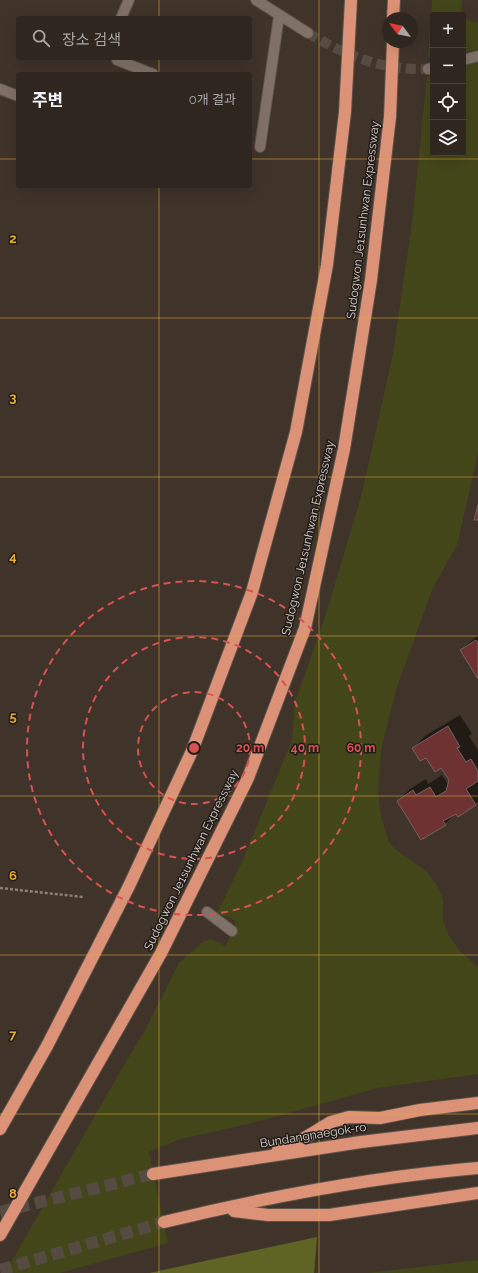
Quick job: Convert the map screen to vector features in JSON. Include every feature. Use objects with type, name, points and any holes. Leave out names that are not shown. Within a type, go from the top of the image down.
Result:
[{"type":"highway","points":[[0,1129],[47,1046],[129,886],[192,751],[252,592],[296,432],[327,265],[345,112],[351,0]]},
{"type":"highway","points":[[393,12],[394,0]]},
{"type":"highway","name":"Sudogwon Je1sunhwan Expressway","points":[[0,1235],[161,953],[248,778],[305,628],[344,449],[371,280],[390,117],[393,48]]},
{"type":"highway","points":[[247,1160],[290,1146],[324,1125],[349,1117],[380,1118],[420,1110],[478,1103]]},
{"type":"highway","name":"Bundangnaegok-ro","points":[[153,1174],[414,1134],[478,1128]]},
{"type":"highway","points":[[164,1222],[316,1190],[427,1172],[478,1168]]},
{"type":"highway","points":[[219,1210],[247,1211],[268,1215],[321,1216],[478,1193]]},
{"type":"street","points":[[122,16],[129,0]]},
{"type":"street","points":[[256,0],[308,33]]},
{"type":"street","points":[[260,147],[279,16]]},
{"type":"street","points":[[466,59],[478,56]]},
{"type":"street","points":[[117,60],[148,72]]},
{"type":"street","points":[[0,89],[16,95]]},
{"type":"street","points":[[207,912],[232,931]]},
{"type":"path","points":[[0,888],[83,897]]},
{"type":"green space","points":[[432,0],[462,0],[461,12],[431,12]]},
{"type":"green space","points":[[466,19],[478,23],[478,49],[466,52]]},
{"type":"green space","points":[[430,28],[430,58],[428,57]]},
{"type":"green space","points":[[478,61],[478,454],[457,545],[432,590],[396,690],[381,751],[378,791],[381,816],[389,842],[395,849],[427,872],[438,887],[443,899],[443,920],[448,934],[460,951],[478,967],[478,1074],[378,1088],[252,1123],[181,1139],[149,1152],[168,1243],[60,1273],[5,1273],[145,1030],[179,963],[203,942],[211,939],[221,943],[225,948],[236,921],[217,913],[242,862],[292,740],[295,702],[325,617],[362,493],[393,353],[412,223],[427,76],[430,76],[430,156],[466,156],[466,65]]},
{"type":"green space","points":[[317,1237],[314,1273],[149,1273]]},
{"type":"green space","points":[[478,1260],[478,1273],[367,1273]]},
{"type":"building","points":[[478,505],[478,520],[474,520]]},
{"type":"building","points":[[476,640],[478,642],[478,679],[460,650]]},
{"type":"building","points":[[448,726],[460,747],[457,748],[466,762],[471,759],[478,771],[478,781],[466,789],[476,805],[458,817],[456,814],[443,821],[446,825],[421,840],[397,801],[413,790],[416,795],[430,787],[436,797],[446,791],[449,780],[441,768],[435,772],[426,758],[420,761],[412,748]]},
{"type":"tunnel","points":[[308,33],[350,55],[365,60],[395,67],[428,69]]},
{"type":"tunnel","points":[[0,1212],[153,1174]]},
{"type":"tunnel","points":[[0,1270],[164,1222]]}]
